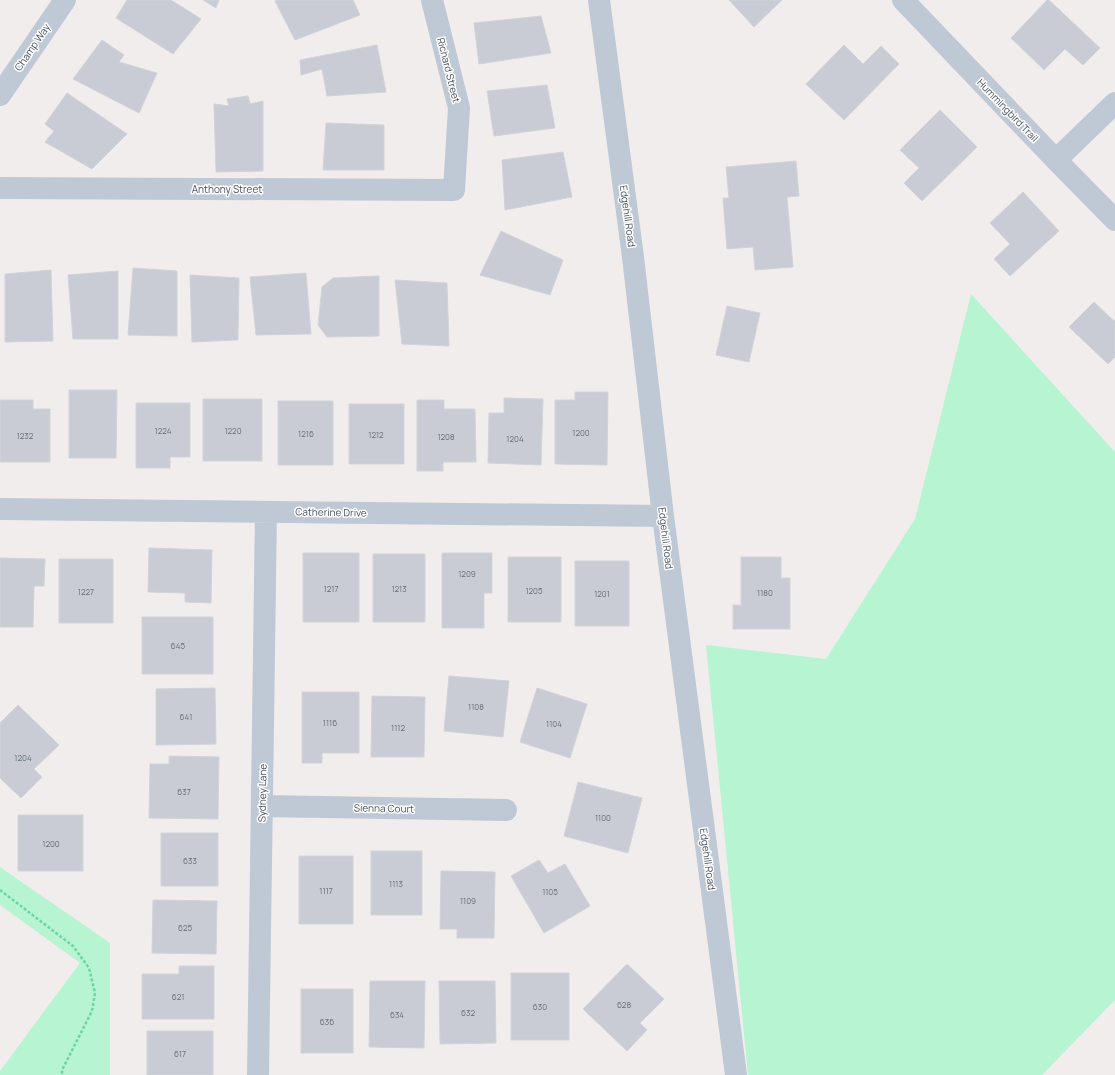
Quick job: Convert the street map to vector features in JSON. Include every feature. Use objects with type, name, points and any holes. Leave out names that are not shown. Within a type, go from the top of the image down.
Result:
[{"type":"street","name":"Champ Way","points":[[0,94],[65,0]]},
{"type":"street","name":"Richard Street","points":[[432,0],[459,108],[454,190]]},
{"type":"street","name":"Edgehill Road","points":[[599,0],[632,249],[663,516],[736,1075]]},
{"type":"street","name":"Hummingbird Trail","points":[[902,0],[1115,220]]},
{"type":"street","points":[[1056,160],[1115,103]]},
{"type":"street","name":"Anthony Street","points":[[0,188],[454,190]]},
{"type":"street","name":"Catherine Drive","points":[[0,509],[663,516]]},
{"type":"street","name":"Sydney Lane","points":[[258,1075],[266,512]]},
{"type":"street","name":"Sienna Court","points":[[262,806],[506,810]]},
{"type":"path","points":[[0,890],[73,946],[89,968],[95,993],[92,1011],[62,1070],[62,1075]]},
{"type":"green space","points":[[971,294],[1115,452],[1115,1000],[1042,1075],[748,1075],[706,645],[826,659],[915,519]]},
{"type":"green space","points":[[0,867],[110,943],[110,1075],[0,1075],[0,1071],[80,963],[0,905]]},
{"type":"building","points":[[127,0],[171,0],[201,19],[173,54],[116,18]]},
{"type":"building","points":[[203,0],[219,0],[216,8]]},
{"type":"building","points":[[353,0],[360,15],[295,40],[275,1]]},
{"type":"building","points":[[729,0],[782,0],[754,27]]},
{"type":"building","points":[[1047,0],[1049,0],[1100,48],[1083,65],[1065,49],[1044,70],[1011,38]]},
{"type":"building","points":[[541,16],[551,53],[479,64],[474,23]]},
{"type":"building","points":[[102,40],[124,55],[119,62],[157,73],[139,113],[73,79]]},
{"type":"building","points":[[377,45],[386,92],[327,96],[322,69],[301,75],[300,60]]},
{"type":"building","points":[[844,45],[863,64],[881,46],[899,64],[844,120],[806,84]]},
{"type":"building","points":[[547,85],[555,128],[494,136],[487,91]]},
{"type":"building","points":[[67,93],[127,134],[92,169],[45,142],[54,131],[45,124]]},
{"type":"building","points":[[248,96],[250,104],[263,101],[263,171],[216,172],[214,104],[229,106],[227,99]]},
{"type":"building","points":[[940,110],[977,147],[922,201],[904,183],[919,168],[900,150]]},
{"type":"building","points":[[326,123],[384,125],[384,170],[323,170]]},
{"type":"building","points":[[563,152],[572,197],[505,210],[502,160]]},
{"type":"building","points":[[796,161],[799,196],[787,197],[793,267],[755,270],[753,247],[727,249],[723,198],[729,198],[726,167]]},
{"type":"building","points":[[1023,192],[1059,231],[1010,276],[994,259],[1010,244],[990,223]]},
{"type":"building","points":[[501,231],[563,260],[550,295],[480,275]]},
{"type":"building","points":[[133,268],[177,271],[177,336],[128,335]]},
{"type":"building","points":[[51,270],[53,341],[5,342],[5,274]]},
{"type":"building","points":[[118,271],[118,339],[73,339],[68,275]]},
{"type":"building","points":[[306,273],[311,334],[256,335],[250,277]]},
{"type":"building","points":[[190,275],[239,278],[238,340],[192,342]]},
{"type":"building","points":[[379,276],[379,336],[327,337],[318,325],[322,287],[333,278]]},
{"type":"building","points":[[395,280],[447,283],[449,346],[402,344]]},
{"type":"building","points":[[1094,302],[1114,321],[1115,320],[1115,357],[1108,364],[1069,327]]},
{"type":"building","points":[[727,306],[760,313],[749,362],[716,355]]},
{"type":"building","points":[[69,390],[117,390],[116,458],[69,458]]},
{"type":"building","points":[[575,392],[608,392],[607,465],[555,464],[555,400],[575,400]]},
{"type":"building","points":[[504,398],[543,399],[541,465],[488,463],[489,413],[504,413]]},
{"type":"building","points":[[203,399],[262,399],[262,461],[203,461]]},
{"type":"building","points":[[0,400],[33,400],[33,409],[50,409],[50,462],[0,462]]},
{"type":"building","points":[[417,400],[444,400],[444,409],[475,409],[476,462],[443,462],[443,471],[417,471]]},
{"type":"building","points":[[278,401],[333,401],[333,465],[278,465]]},
{"type":"building","points":[[136,403],[190,403],[190,457],[170,457],[170,468],[136,468]]},
{"type":"building","points":[[349,404],[404,404],[404,464],[349,464]]},
{"type":"building","points":[[149,548],[212,550],[211,603],[185,602],[185,593],[148,592]]},
{"type":"building","points":[[303,553],[359,553],[359,622],[303,622]]},
{"type":"building","points":[[442,553],[492,553],[492,593],[484,593],[484,628],[442,628]]},
{"type":"building","points":[[373,554],[425,554],[425,622],[373,622]]},
{"type":"building","points":[[508,557],[561,557],[561,622],[508,622]]},
{"type":"building","points":[[741,557],[781,557],[781,578],[790,578],[790,629],[733,629],[733,605],[741,605]]},
{"type":"building","points":[[0,558],[45,559],[44,586],[34,586],[33,627],[0,627]]},
{"type":"building","points":[[59,559],[113,559],[113,623],[59,623]]},
{"type":"building","points":[[575,561],[629,561],[629,626],[575,626]]},
{"type":"building","points":[[142,617],[213,617],[213,674],[142,674]]},
{"type":"building","points":[[449,676],[509,681],[503,737],[444,731]]},
{"type":"building","points":[[215,688],[216,744],[156,745],[156,689]]},
{"type":"building","points":[[537,688],[587,704],[570,758],[520,742]]},
{"type":"building","points":[[302,692],[359,692],[359,753],[322,753],[322,763],[302,763]]},
{"type":"building","points":[[372,696],[425,697],[424,757],[371,757]]},
{"type":"building","points":[[18,705],[59,745],[34,769],[42,777],[21,798],[0,778],[0,723]]},
{"type":"building","points":[[169,756],[219,757],[218,819],[149,818],[150,764],[169,764]]},
{"type":"building","points":[[578,782],[642,798],[628,853],[564,836]]},
{"type":"building","points":[[18,815],[83,815],[83,871],[18,871]]},
{"type":"building","points":[[161,833],[218,833],[218,886],[161,886]]},
{"type":"building","points":[[371,851],[422,851],[422,915],[371,915]]},
{"type":"building","points":[[299,856],[353,856],[353,924],[299,924]]},
{"type":"building","points":[[539,860],[548,873],[565,864],[590,906],[544,933],[511,876]]},
{"type":"building","points":[[441,871],[495,872],[494,938],[457,938],[457,929],[440,929]]},
{"type":"building","points":[[153,900],[217,901],[216,954],[152,953]]},
{"type":"building","points":[[627,964],[664,999],[640,1023],[647,1030],[627,1051],[583,1009]]},
{"type":"building","points":[[179,966],[214,966],[214,1019],[142,1019],[142,974],[179,974]]},
{"type":"building","points":[[511,973],[569,973],[569,1040],[511,1040]]},
{"type":"building","points":[[370,981],[425,981],[424,1048],[369,1047]]},
{"type":"building","points":[[439,981],[495,981],[496,1043],[440,1044]]},
{"type":"building","points":[[301,989],[353,989],[353,1053],[301,1053]]},
{"type":"building","points":[[147,1031],[213,1031],[213,1075],[147,1075]]}]
